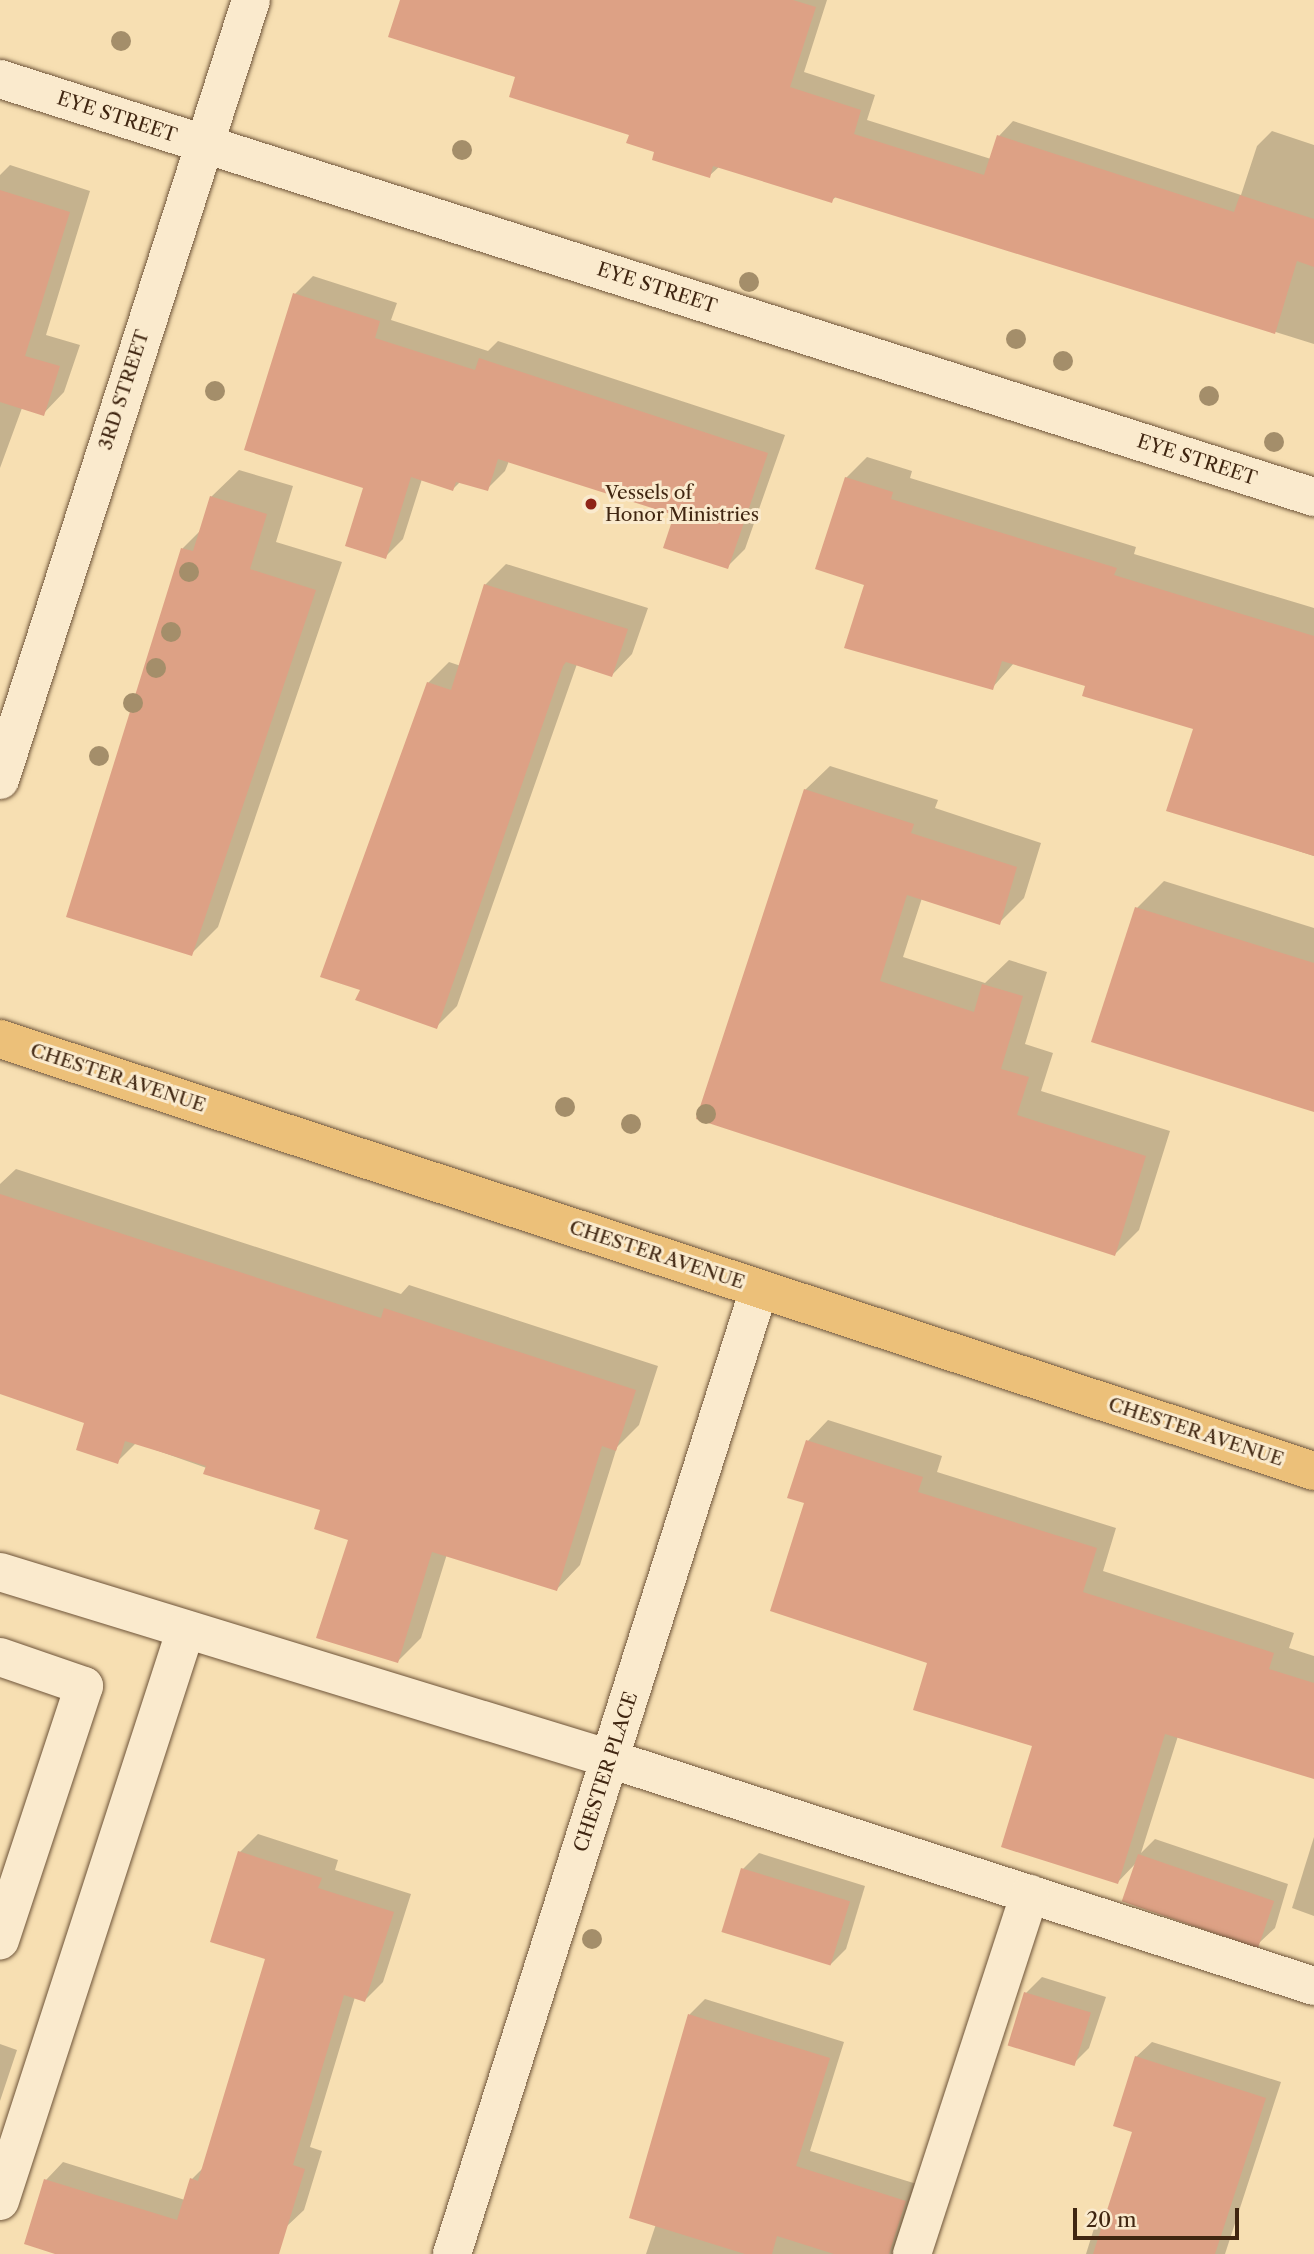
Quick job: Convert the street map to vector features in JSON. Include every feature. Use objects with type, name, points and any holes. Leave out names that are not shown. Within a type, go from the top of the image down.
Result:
[{"type":"main road","name":"CHESTER AVENUE","points":[[0,1039],[1314,1471]]},
{"type":"street","name":"3RD STREET","points":[[0,780],[202,144],[251,0]]},
{"type":"street","name":"EYE STREET","points":[[0,79],[1314,497]]},
{"type":"street","name":"CHESTER PLACE","points":[[452,2254],[760,1289]]},
{"type":"street","points":[[0,1572],[610,1759],[1314,1986]]},
{"type":"street","points":[[0,2201],[186,1629]]},
{"type":"street","points":[[0,1657],[84,1686],[0,1940]]},
{"type":"street","points":[[912,2254],[1030,1894]]},
{"type":"building","points":[[400,0],[793,0],[816,7],[790,87],[861,110],[854,134],[984,175],[997,135],[1234,212],[1240,195],[1314,219],[1314,267],[1297,261],[1275,334],[834,197],[832,203],[713,166],[710,178],[652,160],[654,152],[626,143],[629,135],[509,97],[515,77],[388,37]]},
{"type":"building","points":[[0,190],[70,212],[25,356],[60,366],[44,416],[0,402]]},
{"type":"building","points":[[293,293],[380,321],[375,338],[475,370],[479,358],[768,453],[728,569],[663,548],[674,515],[498,459],[488,491],[456,482],[453,491],[411,477],[386,559],[345,546],[363,488],[244,450]]},
{"type":"building","points":[[845,477],[893,492],[891,499],[1117,568],[1114,575],[1314,636],[1314,856],[1166,811],[1193,729],[1082,696],[1085,686],[1002,661],[993,690],[844,648],[864,585],[815,569]]},
{"type":"building","points":[[210,496],[267,514],[250,569],[316,590],[192,956],[66,917],[181,548],[193,551]]},
{"type":"building","points":[[484,584],[628,629],[612,677],[566,662],[563,666],[437,1029],[355,1000],[360,990],[320,977],[427,682],[451,690]]},
{"type":"building","points":[[804,789],[914,824],[911,833],[1017,867],[1000,925],[907,895],[880,981],[974,1012],[982,984],[1023,996],[1001,1069],[1029,1077],[1017,1115],[1146,1156],[1115,1256],[696,1119]]},
{"type":"building","points":[[1135,907],[1314,963],[1314,1112],[1091,1042]]},
{"type":"building","points":[[0,1194],[381,1318],[384,1308],[636,1390],[616,1451],[602,1446],[557,1591],[432,1552],[398,1663],[316,1638],[348,1540],[314,1529],[320,1510],[203,1474],[206,1466],[125,1441],[118,1464],[76,1450],[84,1423],[0,1394]]},
{"type":"building","points":[[806,1440],[923,1477],[918,1492],[1097,1548],[1083,1592],[1274,1653],[1269,1669],[1314,1683],[1314,1779],[1165,1734],[1118,1884],[1001,1847],[1032,1746],[913,1710],[927,1663],[770,1611],[804,1503],[787,1498]]},
{"type":"building","points":[[238,1851],[322,1878],[318,1888],[394,1912],[365,2002],[344,1995],[293,2165],[305,2169],[279,2254],[55,2254],[24,2244],[44,2179],[177,2220],[190,2178],[198,2181],[265,1959],[210,1942]]},
{"type":"building","points":[[1138,1854],[1274,1901],[1258,1948],[1122,1901]]},
{"type":"building","points":[[741,1868],[850,1901],[830,1965],[721,1932]]},
{"type":"building","points":[[1024,1992],[1091,2012],[1075,2066],[1008,2046]]},
{"type":"building","points":[[688,2014],[830,2058],[796,2166],[906,2201],[889,2254],[834,2254],[777,2236],[772,2254],[745,2254],[629,2218]]},
{"type":"building","points":[[1135,2056],[1266,2098],[1215,2254],[1093,2254],[1132,2132],[1113,2126]]},
{"type":"place","name":"Vessels of Honor Ministries","points":[[591,504]]}]
